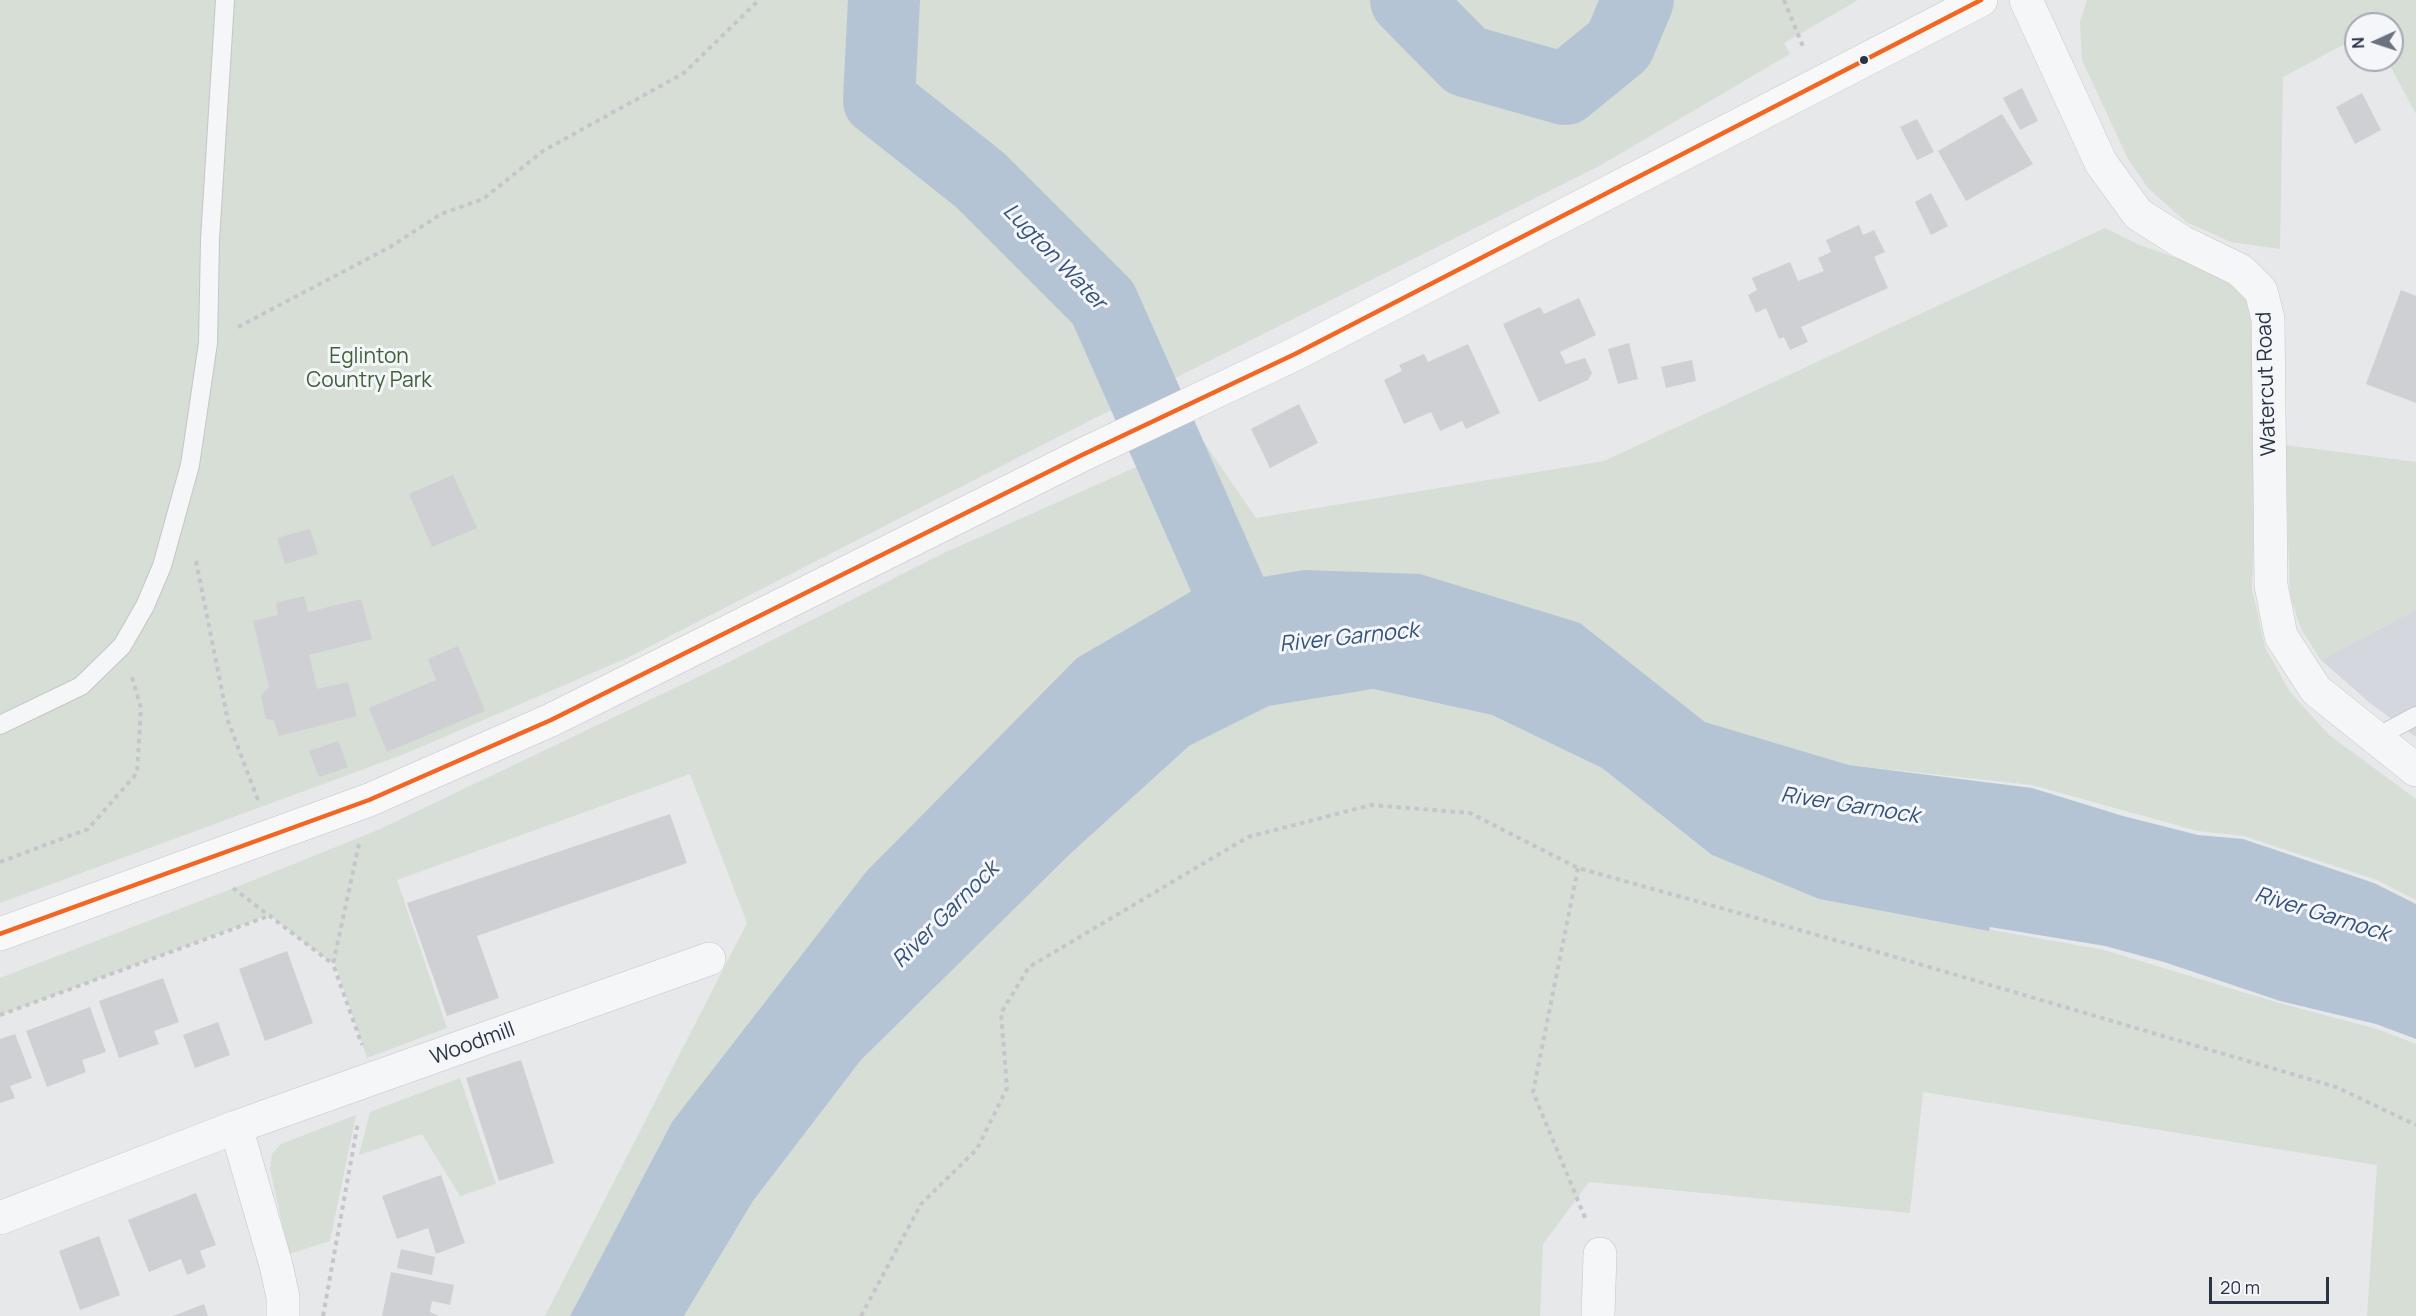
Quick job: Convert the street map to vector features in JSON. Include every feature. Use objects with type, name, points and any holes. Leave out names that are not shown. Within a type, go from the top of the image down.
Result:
[{"type":"main road","points":[[1892,46],[1945,0]]},
{"type":"main road","points":[[0,934],[369,801],[551,720],[1082,456],[1295,354],[1981,0]]},
{"type":"street","name":"Watercut Road","points":[[2025,0],[2101,163],[2138,214],[2182,242],[2240,270],[2261,291],[2268,319],[2271,585],[2281,636],[2316,690],[2416,770]]},
{"type":"street","name":"Woodmill","points":[[0,1218],[236,1127],[709,958]]},
{"type":"street","points":[[236,1127],[276,1265],[283,1297],[283,1316]]},
{"type":"street","points":[[1598,1316],[1600,1254]]},
{"type":"lane","points":[[0,725],[81,686],[122,646],[145,606],[162,566],[183,497],[208,343],[210,240],[225,0]]},
{"type":"lane","points":[[2375,738],[2416,716]]},
{"type":"path","points":[[208,343],[326,278],[390,247],[441,214],[483,199],[543,151],[684,73],[759,0]]},
{"type":"path","points":[[1784,0],[1818,84]]},
{"type":"path","points":[[194,553],[228,721],[272,837]]},
{"type":"path","points":[[0,862],[88,829],[137,773],[141,708],[122,646]]},
{"type":"path","points":[[323,1316],[370,1081],[333,964],[369,801]]},
{"type":"path","points":[[861,1316],[921,1204],[977,1149],[1007,1088],[1001,1013],[1029,967],[1248,837],[1371,805],[1470,813],[1578,868],[1885,954],[2336,1087],[2416,1125]]},
{"type":"path","points":[[200,863],[333,964]]},
{"type":"path","points":[[1578,868],[1533,1092],[1600,1254]]},
{"type":"path","points":[[0,1015],[271,915]]},
{"type":"shaded area","points":[[2416,609],[2416,737],[2370,703],[2321,660]]},
{"type":"green space","name":"Eglinton Country Park","points":[[0,0],[1858,0],[1784,43],[1790,54],[1601,165],[1097,417],[627,658],[402,755],[0,903]]},
{"type":"green space","points":[[2087,0],[2416,0],[2416,114],[2393,72],[2404,72],[2404,12],[2344,12],[2344,44],[2283,77],[2280,249],[2231,242],[2186,222],[2148,188],[2128,159],[2082,60],[2080,22]]},
{"type":"green space","points":[[2105,228],[2137,244],[2210,270],[2252,301],[2259,364],[2252,589],[2265,647],[2290,692],[2329,735],[2416,799],[2416,900],[2377,880],[2244,836],[2198,831],[2032,785],[1849,765],[1705,722],[1580,623],[1197,588],[1077,658],[672,1122],[570,1316],[545,1316],[747,923],[690,774],[397,880],[447,1028],[367,1058],[334,961],[333,964],[269,915],[0,1015],[0,978],[378,830],[725,664],[944,553],[1201,438],[1256,518],[1604,461]]},
{"type":"green space","points":[[2285,445],[2416,462],[2416,609],[2321,660],[2301,629],[2290,595]]},
{"type":"green space","points":[[1373,689],[1492,715],[1602,768],[1712,855],[1819,899],[2104,950],[2279,1003],[2377,1029],[2416,1044],[2416,1316],[2367,1316],[2377,1165],[1923,1092],[1910,1213],[1589,1182],[1543,1244],[1540,1316],[684,1316],[753,1201],[861,1060],[1069,855],[1189,746],[1269,706]]},
{"type":"green space","points":[[460,1078],[496,1184],[460,1196],[422,1134],[359,1155],[370,1112]]},
{"type":"green space","points":[[356,1115],[330,1241],[289,1254],[270,1169],[272,1154],[281,1144]]},
{"type":"water","name":"River Garnock","points":[[1304,570],[1420,574],[1580,623],[1705,722],[1849,765],[2032,788],[2123,816],[2198,835],[2243,839],[2374,883],[2416,904],[2416,1039],[2376,1024],[2280,1001],[2164,962],[2105,946],[1990,927],[1989,931],[1819,899],[1712,855],[1602,768],[1492,715],[1373,689],[1269,706],[1189,746],[1069,855],[861,1060],[753,1201],[684,1316],[570,1316],[672,1122],[866,872],[1077,658],[1197,588]]},
{"type":"building","points":[[2022,88],[2038,121],[2020,130],[2003,98]]},
{"type":"building","points":[[2362,93],[2381,130],[2355,144],[2336,107]]},
{"type":"building","points":[[2002,114],[2033,164],[1966,201],[1938,151]]},
{"type":"building","points":[[1917,119],[1934,152],[1917,160],[1900,127]]},
{"type":"building","points":[[1931,193],[1948,226],[1931,235],[1915,202]]},
{"type":"building","points":[[1859,225],[1863,235],[1874,230],[1885,252],[1874,257],[1888,288],[1801,327],[1808,342],[1790,350],[1784,337],[1779,339],[1766,308],[1756,313],[1748,295],[1757,290],[1752,278],[1790,262],[1798,281],[1824,271],[1818,258],[1831,252],[1826,240]]},
{"type":"building","points":[[2401,290],[2416,296],[2416,403],[2366,384]]},
{"type":"building","points":[[1579,298],[1596,335],[1560,352],[1566,364],[1585,358],[1592,373],[1588,380],[1539,402],[1503,324],[1540,307],[1544,314]]},
{"type":"building","points":[[1629,343],[1638,379],[1618,384],[1608,349]]},
{"type":"building","points":[[1468,344],[1500,413],[1466,429],[1462,421],[1440,431],[1431,412],[1404,424],[1384,380],[1402,371],[1399,365],[1424,354],[1428,362]]},
{"type":"building","points":[[1692,360],[1696,381],[1666,388],[1661,367]]},
{"type":"building","points":[[1299,404],[1318,443],[1270,468],[1251,429]]},
{"type":"building","points":[[453,475],[477,528],[432,547],[409,494]]},
{"type":"building","points":[[310,529],[318,554],[285,564],[277,538]]},
{"type":"building","points":[[304,596],[308,612],[361,599],[372,639],[309,655],[317,689],[348,682],[357,716],[279,736],[274,720],[266,719],[261,696],[269,687],[253,621],[278,615],[276,603]]},
{"type":"building","points":[[458,646],[485,711],[387,752],[369,708],[436,680],[428,659]]},
{"type":"building","points":[[338,741],[348,767],[319,777],[309,751]]},
{"type":"building","points":[[670,814],[687,863],[477,936],[499,998],[447,1016],[407,903]]},
{"type":"building","points":[[287,951],[313,1023],[265,1041],[239,969]]},
{"type":"building","points":[[163,978],[179,1022],[154,1031],[159,1044],[119,1058],[99,1001]]},
{"type":"building","points":[[90,1007],[106,1052],[82,1060],[86,1072],[47,1087],[26,1031]]},
{"type":"building","points":[[218,1022],[230,1055],[195,1068],[183,1035]]},
{"type":"building","points":[[15,1034],[32,1078],[10,1086],[15,1098],[0,1103],[0,1039]]},
{"type":"building","points":[[521,1060],[554,1163],[499,1181],[466,1078]]},
{"type":"building","points":[[441,1175],[465,1243],[436,1254],[428,1228],[397,1239],[382,1196]]},
{"type":"building","points":[[196,1193],[216,1245],[200,1251],[206,1267],[187,1275],[181,1259],[149,1272],[128,1220]]},
{"type":"building","points":[[99,1236],[120,1295],[80,1310],[59,1251]]},
{"type":"building","points":[[401,1249],[435,1257],[432,1275],[397,1268]]},
{"type":"building","points":[[391,1272],[454,1285],[450,1305],[432,1301],[430,1312],[439,1316],[382,1316]]},
{"type":"building","points":[[204,1304],[208,1316],[173,1316]]},
{"type":"waterway","name":"Lugton Water","points":[[884,0],[879,100],[980,180],[1103,303],[1255,647]]},
{"type":"waterway","name":"Lugton Water","points":[[1406,0],[1466,61],[1565,89],[1619,45],[1638,0]]},
{"type":"transit line","points":[[0,934],[369,800],[551,720],[1082,455],[1295,354],[1981,0]]}]
